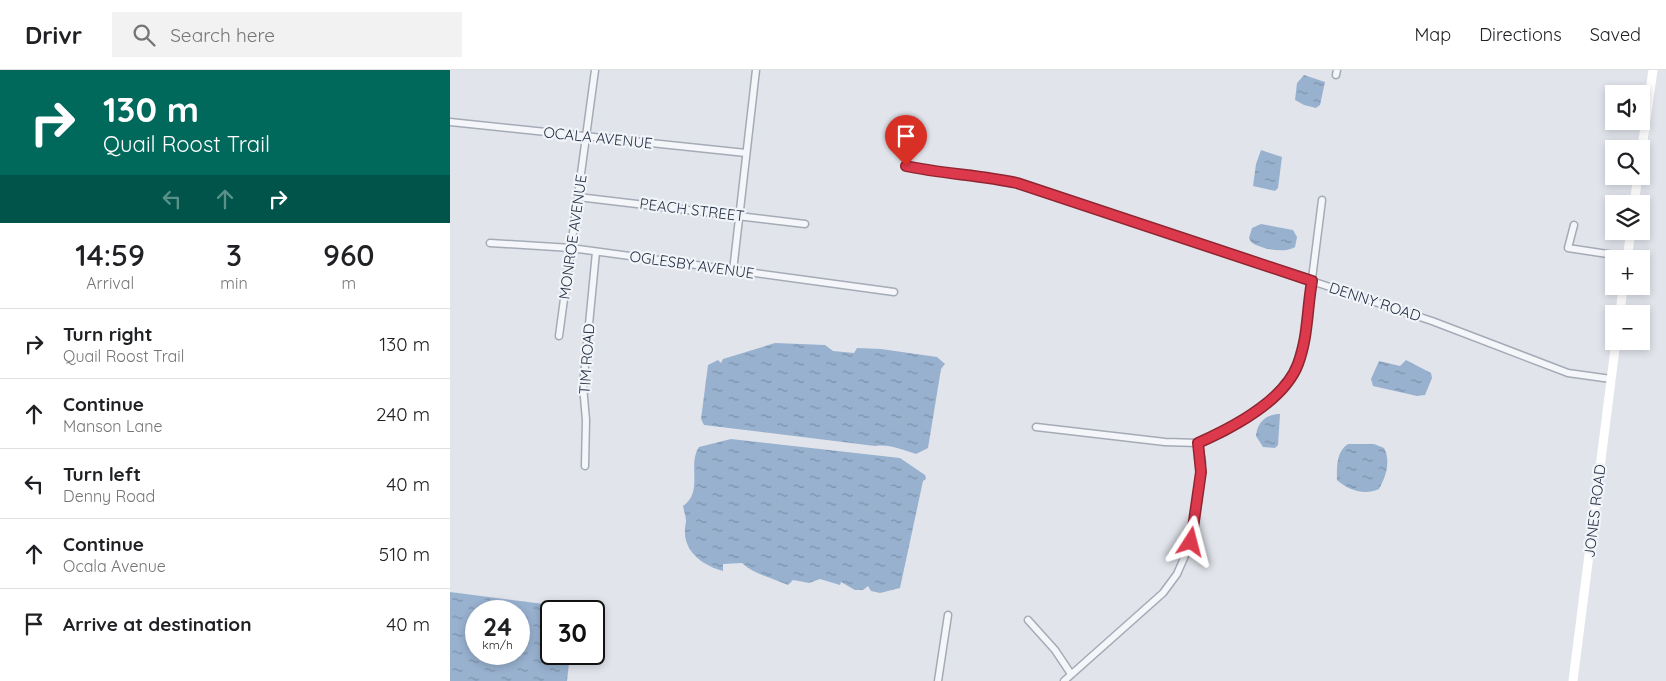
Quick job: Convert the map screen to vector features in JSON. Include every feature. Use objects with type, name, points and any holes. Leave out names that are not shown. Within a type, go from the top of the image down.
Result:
[{"type":"street","name":"MONROE AVENUE","points":[[559,336],[595,70]]},
{"type":"street","points":[[733,271],[756,70]]},
{"type":"street","points":[[1643,140],[1653,70]]},
{"type":"street","name":"OCALA AVENUE","points":[[450,122],[586,138],[746,153]]},
{"type":"street","name":"DENNY ROAD","points":[[906,166],[935,172],[987,177],[1017,183],[1441,324],[1568,373],[1611,378]]},
{"type":"street","name":"PEACH STREET","points":[[578,197],[805,224]]},
{"type":"street","points":[[1036,427],[1165,442],[1198,443],[1225,432],[1279,393],[1289,381],[1300,358],[1322,200]]},
{"type":"street","points":[[1574,225],[1568,248],[1605,254]]},
{"type":"street","name":"OGLESBY AVENUE","points":[[490,243],[571,248],[894,292]]},
{"type":"street","name":"TIM ROAD","points":[[584,466],[586,420],[583,386],[596,252]]},
{"type":"street","name":"JONES ROAD","points":[[1573,681],[1615,350]]},
{"type":"street","points":[[1064,681],[1163,593],[1177,574],[1191,542],[1198,501],[1202,462],[1198,443]]},
{"type":"street","points":[[938,681],[948,615]]},
{"type":"street","points":[[1028,620],[1055,650],[1071,674]]},
{"type":"water","points":[[1304,75],[1325,82],[1320,105],[1316,108],[1295,100],[1297,83]]},
{"type":"water","points":[[1261,150],[1282,157],[1278,188],[1275,191],[1253,186],[1256,164]]},
{"type":"water","points":[[1261,224],[1293,230],[1297,237],[1295,247],[1285,250],[1273,250],[1255,245],[1249,238],[1252,228]]},
{"type":"water","points":[[775,343],[825,345],[833,351],[854,353],[857,348],[881,349],[937,357],[945,364],[941,369],[928,448],[916,454],[885,446],[704,425],[701,419],[708,365],[718,360],[721,363],[723,359]]},
{"type":"water","points":[[1406,360],[1431,373],[1432,378],[1425,395],[1417,396],[1373,386],[1371,379],[1379,361],[1400,366]]},
{"type":"water","points":[[1280,414],[1278,445],[1275,448],[1263,447],[1256,436],[1258,427],[1267,417]]},
{"type":"water","points":[[731,439],[900,458],[925,475],[926,479],[923,481],[900,588],[880,593],[871,591],[868,586],[863,590],[855,590],[841,582],[840,585],[820,579],[809,583],[793,580],[788,585],[758,573],[742,563],[723,564],[723,571],[709,566],[696,557],[687,545],[685,537],[686,519],[683,506],[693,493],[696,454],[699,447]]},
{"type":"water","points":[[1348,444],[1374,444],[1384,448],[1387,458],[1387,469],[1379,489],[1368,492],[1357,491],[1346,487],[1337,480],[1339,455]]},
{"type":"water","points":[[450,592],[512,600],[465,600],[465,665],[530,665],[530,602],[540,604],[540,665],[569,665],[567,681],[450,681]]},
{"type":"route","points":[[906,166],[935,172],[987,177],[1017,183],[1312,281],[1305,334],[1298,364],[1289,381],[1279,393],[1225,432],[1198,443],[1202,462],[1191,542]]}]
